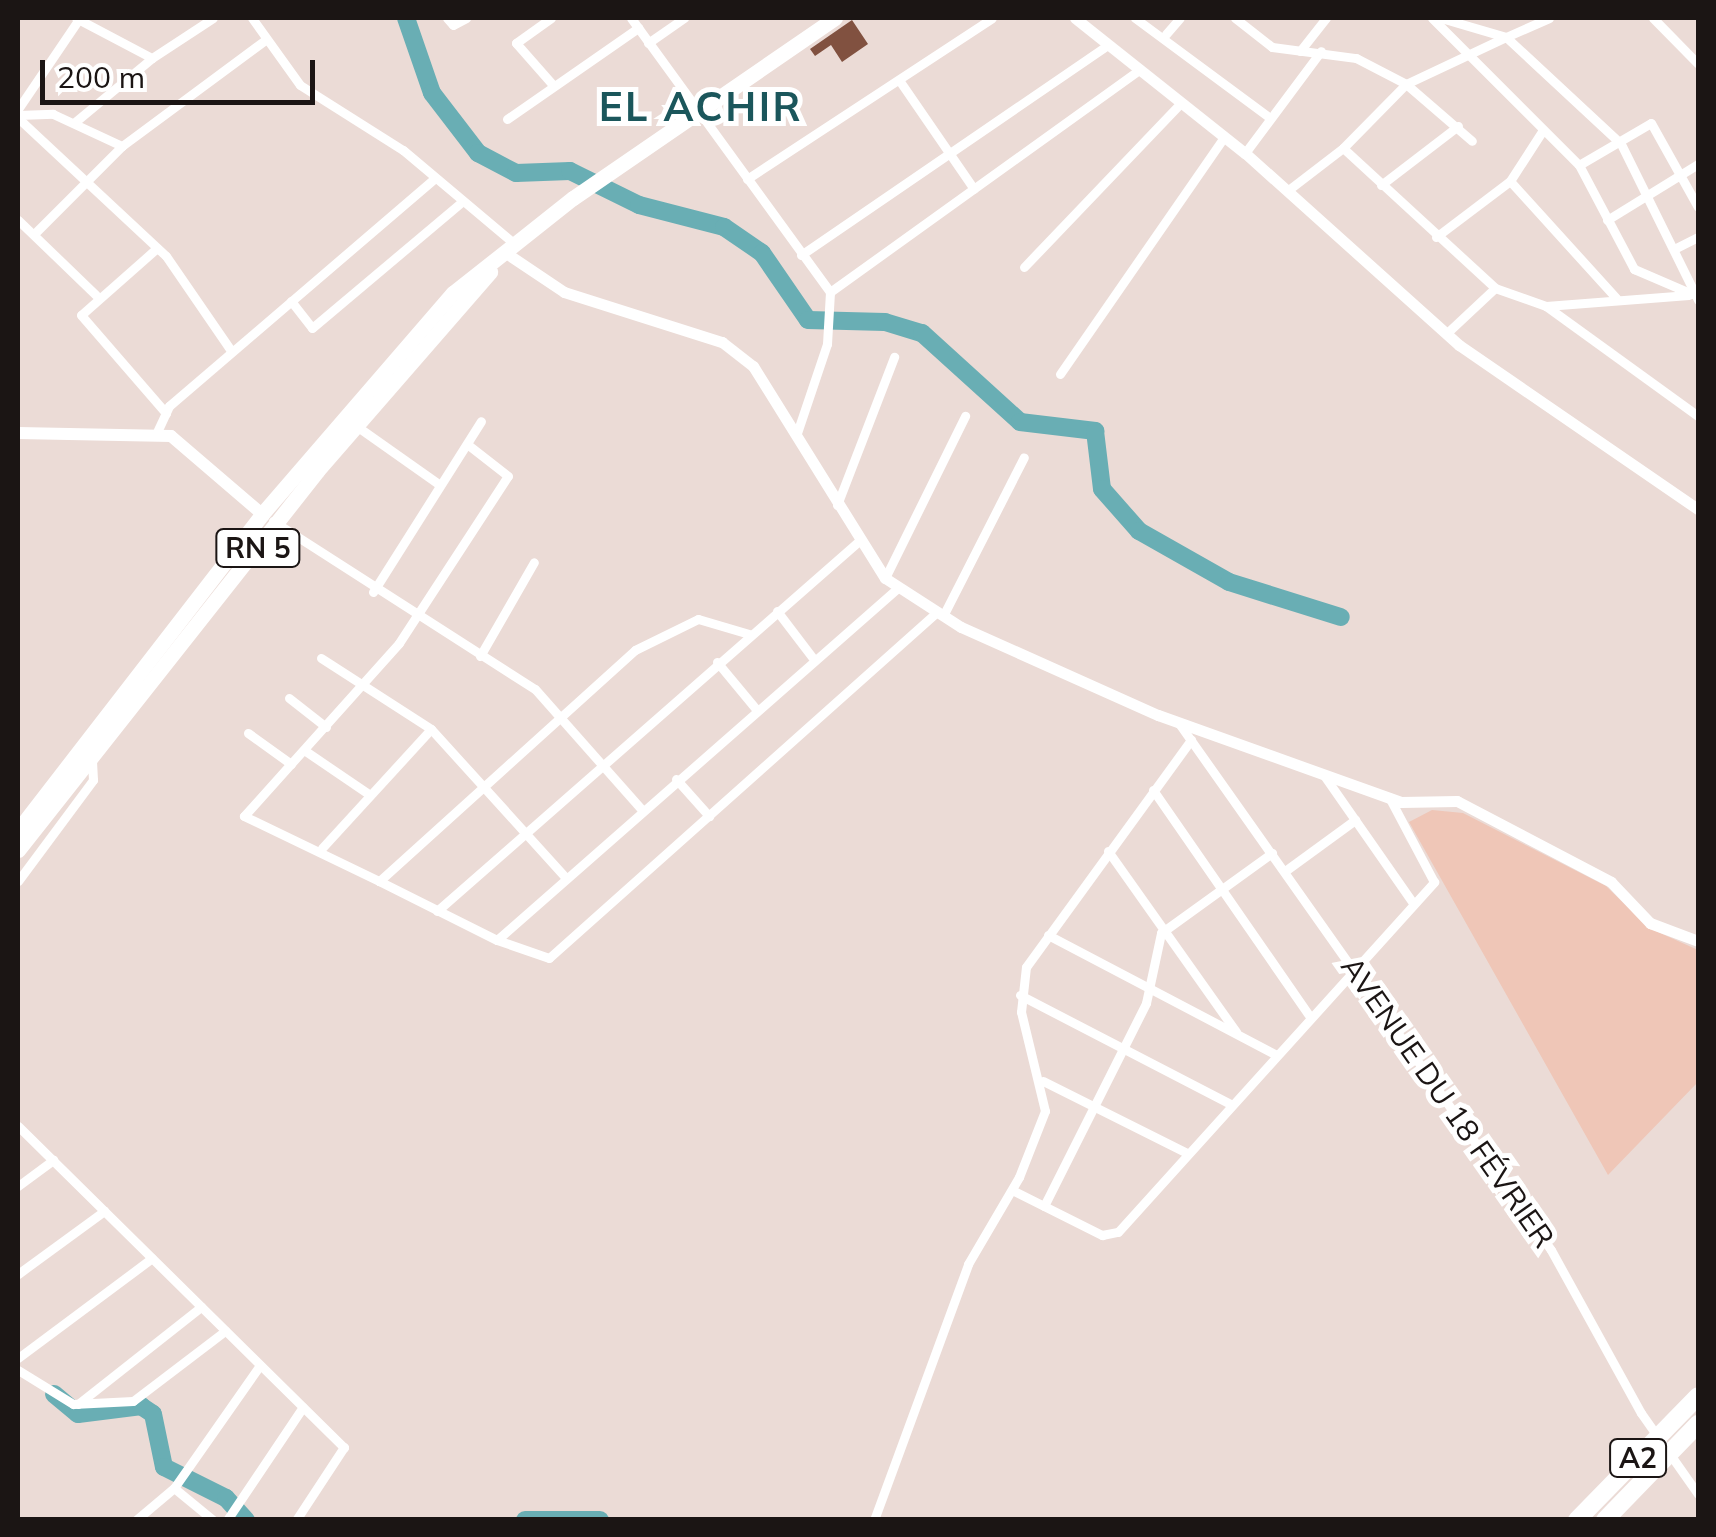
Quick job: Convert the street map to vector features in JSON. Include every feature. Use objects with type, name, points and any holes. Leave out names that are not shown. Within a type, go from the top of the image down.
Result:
[{"type":"highway","name":"A2","points":[[1577,1520],[1698,1396]]},
{"type":"highway","name":"A2","points":[[1605,1520],[1698,1424]]},
{"type":"main road","name":"RN 5","points":[[18,830],[262,514],[430,318],[511,249],[835,18]]},
{"type":"main road","name":"RN 5","points":[[18,850],[356,425],[511,249]]},
{"type":"main road","points":[[18,433],[157,432],[262,514]]},
{"type":"street","points":[[18,114],[78,18],[152,58]]},
{"type":"street","points":[[75,122],[152,58],[213,18]]},
{"type":"street","points":[[252,18],[300,85],[435,178],[564,292],[722,342],[753,366],[836,507],[885,578],[940,614],[1178,722],[1389,797],[1456,801],[1611,882],[1650,923],[1698,941]]},
{"type":"street","points":[[446,18],[452,25],[466,18]]},
{"type":"street","points":[[552,18],[516,43],[552,84]]},
{"type":"street","points":[[630,18],[830,292],[827,344],[796,439]]},
{"type":"street","points":[[648,43],[684,18]]},
{"type":"street","points":[[747,179],[992,18]]},
{"type":"street","points":[[1075,18],[1105,47],[1244,152],[1448,332],[1698,509]]},
{"type":"street","points":[[1136,18],[1166,34],[1270,118]]},
{"type":"street","points":[[1166,34],[1180,18]]},
{"type":"street","points":[[1235,18],[1272,47],[1322,51],[1406,84],[1472,141]]},
{"type":"street","points":[[1300,52],[1326,18]]},
{"type":"street","points":[[1432,18],[1469,48],[1580,165],[1634,268],[1695,297]]},
{"type":"street","points":[[1441,18],[1506,37],[1621,144],[1644,200],[1676,248],[1695,297]]},
{"type":"street","points":[[1287,191],[1343,148],[1406,84],[1469,48],[1549,18]]},
{"type":"street","points":[[1653,18],[1698,64]]},
{"type":"street","points":[[507,119],[552,84],[638,28]]},
{"type":"street","points":[[96,295],[25,226],[86,182],[122,146],[266,40]]},
{"type":"street","points":[[801,255],[1105,47]]},
{"type":"street","points":[[1244,152],[1322,51]]},
{"type":"street","points":[[830,292],[1138,71]]},
{"type":"street","points":[[899,80],[974,189]]},
{"type":"street","points":[[1024,266],[1179,104]]},
{"type":"street","points":[[18,114],[75,122],[122,146]]},
{"type":"street","points":[[18,114],[157,248],[232,352]]},
{"type":"street","points":[[1580,165],[1651,123],[1698,207]]},
{"type":"street","points":[[1381,185],[1458,126]]},
{"type":"street","points":[[1436,237],[1510,181],[1543,130]]},
{"type":"street","points":[[1060,374],[1224,137]]},
{"type":"street","points":[[1343,148],[1495,288],[1546,306],[1698,416]]},
{"type":"street","points":[[1607,220],[1698,164]]},
{"type":"street","points":[[157,432],[166,412],[435,178]]},
{"type":"street","points":[[1510,181],[1616,298]]},
{"type":"street","points":[[291,302],[312,328],[463,201]]},
{"type":"street","points":[[1676,248],[1698,237]]},
{"type":"street","points":[[157,248],[96,295],[81,315],[166,412]]},
{"type":"street","points":[[1448,332],[1495,288]]},
{"type":"street","points":[[1546,306],[1616,298],[1695,297]]},
{"type":"street","points":[[836,507],[894,357]]},
{"type":"street","points":[[885,578],[965,416]]},
{"type":"street","points":[[373,592],[482,422]]},
{"type":"street","points":[[356,425],[440,485]]},
{"type":"street","points":[[466,444],[508,476],[416,618],[362,686],[244,816],[322,848],[498,940],[549,958],[940,614],[1024,458]]},
{"type":"street","points":[[262,514],[373,592],[535,689],[642,810]]},
{"type":"street","points":[[438,911],[717,662],[859,542]]},
{"type":"street","points":[[480,656],[534,562]]},
{"type":"street","points":[[498,940],[812,657],[899,587]]},
{"type":"street","points":[[776,611],[812,657]]},
{"type":"street","points":[[379,880],[559,716],[663,632],[698,619],[749,634]]},
{"type":"street","points":[[320,658],[430,729],[566,878]]},
{"type":"street","points":[[717,662],[755,708]]},
{"type":"street","points":[[290,698],[326,726]]},
{"type":"street","name":"AVENUE DU 18 FÉVRIER","points":[[1178,722],[1354,965],[1551,1250],[1640,1413],[1698,1494]]},
{"type":"street","points":[[322,848],[430,729]]},
{"type":"street","points":[[248,733],[291,764]]},
{"type":"street","points":[[874,1520],[968,1264],[1012,1190],[1045,1111],[1042,1080],[1020,995],[1048,935],[1191,740]]},
{"type":"street","points":[[304,750],[370,795]]},
{"type":"street","points":[[18,881],[92,780],[92,758]]},
{"type":"street","points":[[1323,774],[1413,902]]},
{"type":"street","points":[[676,779],[708,816]]},
{"type":"street","points":[[1153,790],[1309,1015]]},
{"type":"street","points":[[1012,1190],[1113,1236],[1354,965],[1434,882],[1389,797]]},
{"type":"street","points":[[1285,871],[1356,820]]},
{"type":"street","points":[[1108,851],[1237,1034]]},
{"type":"street","points":[[1044,1206],[1124,1049],[1150,988],[1164,930],[1272,853]]},
{"type":"street","points":[[1048,935],[1274,1054]]},
{"type":"street","points":[[1020,995],[1230,1104]]},
{"type":"street","points":[[1042,1080],[1187,1153]]},
{"type":"street","points":[[18,1126],[344,1447],[296,1520]]},
{"type":"street","points":[[18,1186],[52,1160]]},
{"type":"street","points":[[18,1274],[104,1210]]},
{"type":"street","points":[[18,1358],[152,1258]]},
{"type":"street","points":[[78,1404],[201,1306]]},
{"type":"street","points":[[18,1370],[78,1404],[133,1401],[226,1330]]},
{"type":"street","points":[[136,1520],[174,1488],[260,1365]]},
{"type":"street","points":[[227,1520],[303,1407]]},
{"type":"street","points":[[174,1488],[213,1520]]},
{"type":"shaded area","points":[[1432,810],[1463,813],[1606,886],[1649,928],[1698,950],[1698,1082],[1608,1175],[1409,822]]},
{"type":"building","points":[[852,20],[868,44],[842,62],[831,45],[815,56],[810,49]]},
{"type":"waterway","points":[[406,18],[432,93],[478,153],[516,173],[570,171],[639,205],[724,227],[762,253],[808,320],[885,322],[922,333],[1020,422],[1095,431],[1102,489],[1139,531],[1229,582],[1341,617]]},
{"type":"waterway","points":[[54,1394],[78,1414],[141,1406],[153,1414],[164,1467],[226,1498],[246,1520]]},
{"type":"waterway","points":[[525,1520],[600,1520]]},
{"type":"district","name":"EL ACHIR","points":[[701,106]]}]
